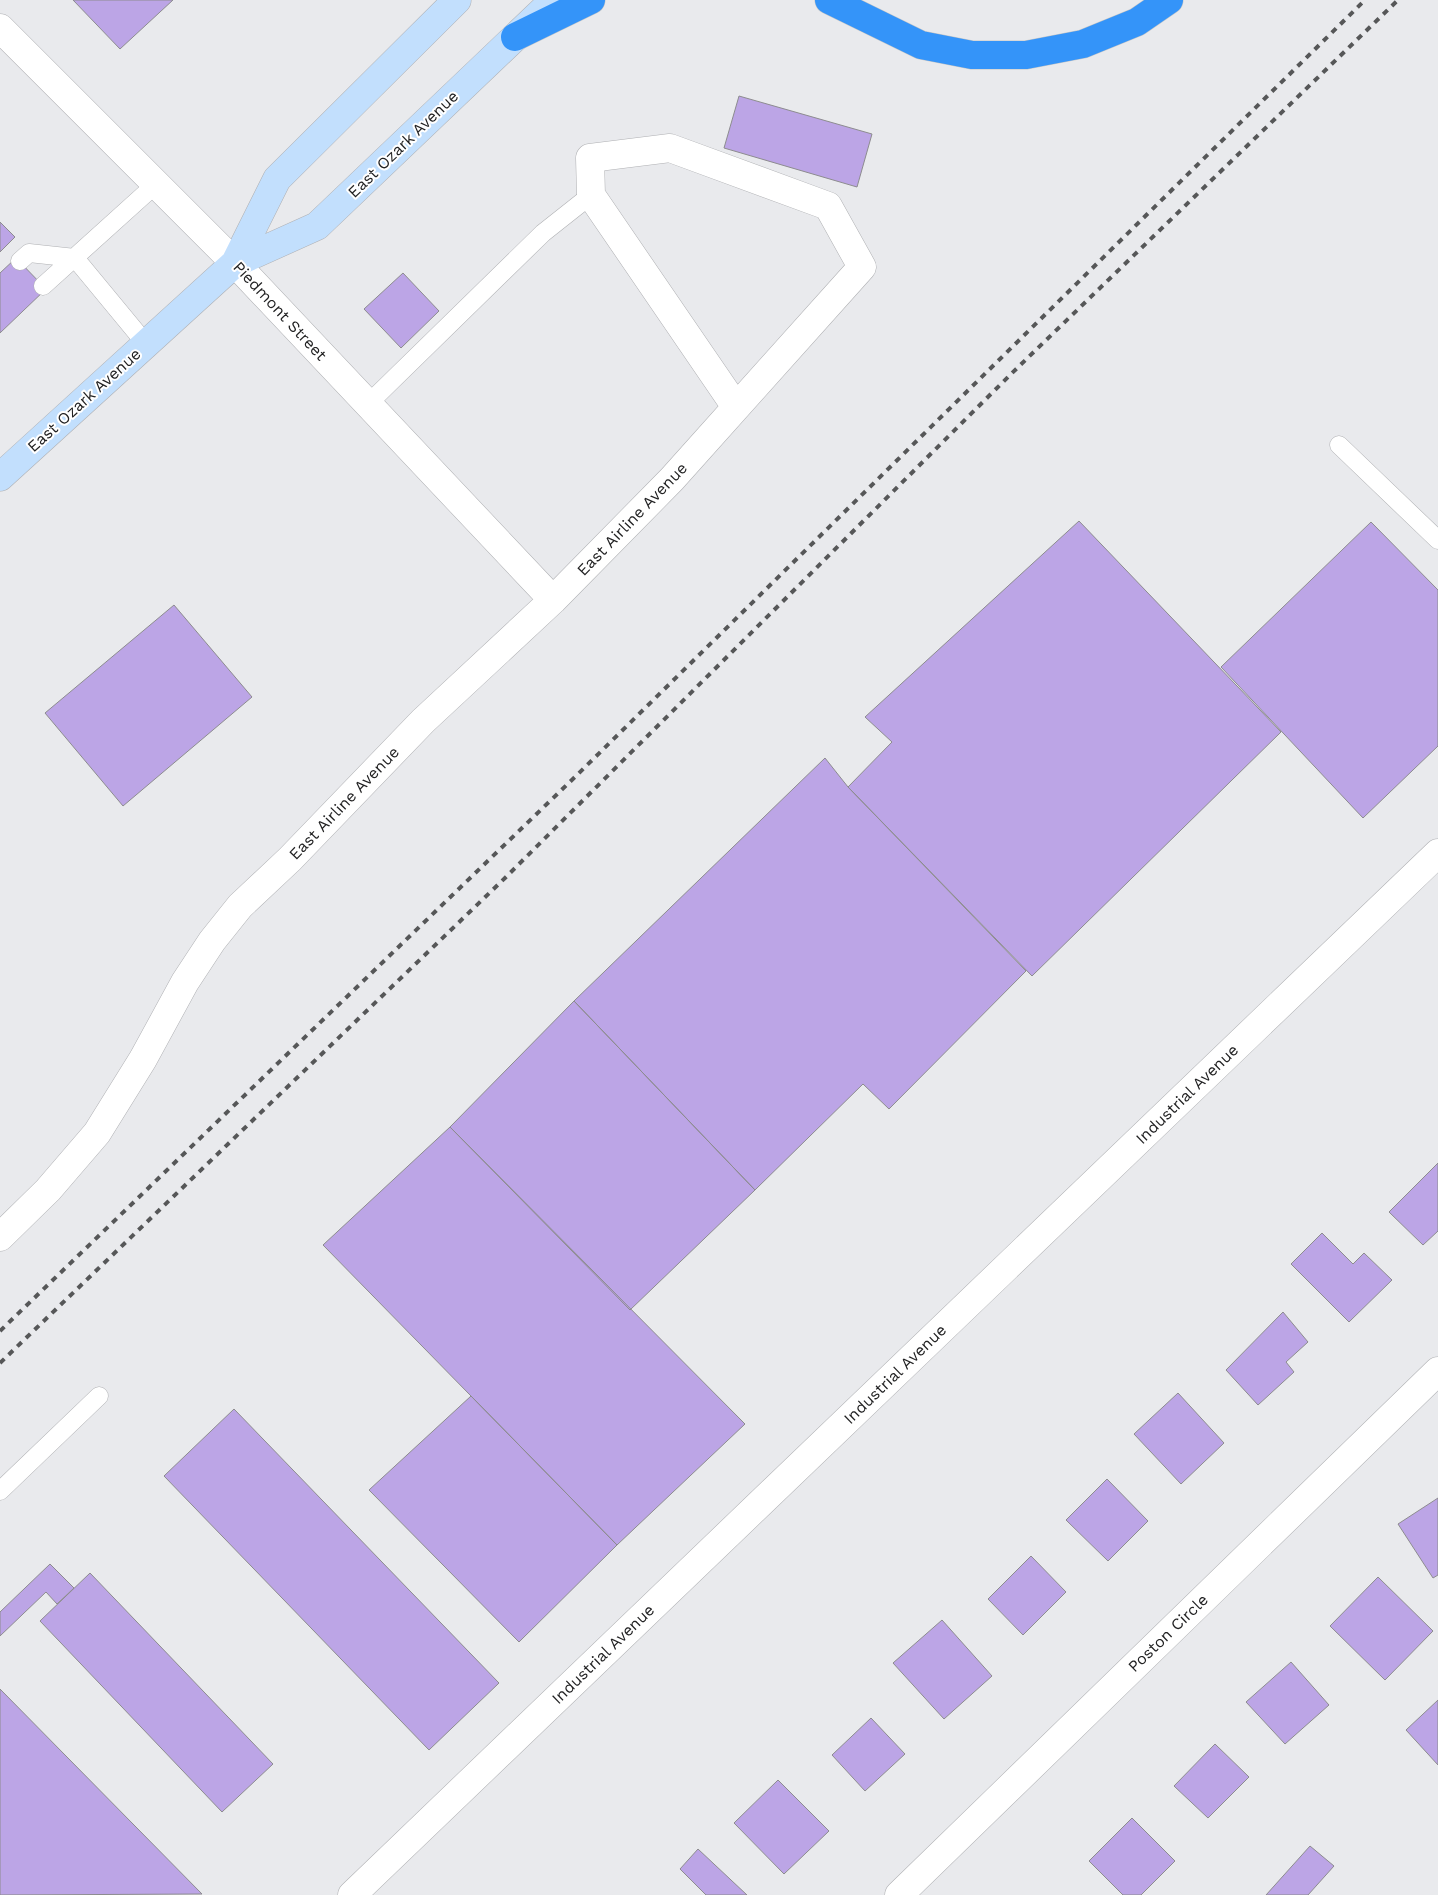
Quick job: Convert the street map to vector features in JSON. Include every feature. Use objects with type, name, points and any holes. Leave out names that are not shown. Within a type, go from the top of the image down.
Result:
[{"type":"highway","points":[[514,36],[591,0]]},
{"type":"highway","points":[[829,0],[921,45],[972,55],[1026,55],[1083,44],[1137,22],[1169,0]]},
{"type":"main road","name":"East Ozark Avenue","points":[[235,263],[277,179],[457,0]]},
{"type":"main road","name":"East Ozark Avenue","points":[[0,477],[235,263],[317,226],[514,36],[554,0]]},
{"type":"street","name":"Piedmont Street","points":[[0,28],[235,263],[553,600]]},
{"type":"street","name":"East Airline Avenue","points":[[0,1237],[48,1190],[97,1133],[144,1059],[185,982],[212,941],[240,906],[290,859],[423,721],[553,600],[672,480],[862,266],[828,206],[670,148],[590,158],[591,195]]},
{"type":"street","points":[[591,195],[736,407]]},
{"type":"street","name":"Industrial Avenue","points":[[352,1895],[1438,853]]},
{"type":"street","name":"Poston Circle","points":[[898,1895],[1438,1371]]},
{"type":"lane","points":[[43,286],[156,184]]},
{"type":"lane","points":[[368,404],[543,233],[591,195]]},
{"type":"lane","points":[[20,262],[30,253],[74,258],[146,344]]},
{"type":"lane","points":[[1340,445],[1438,540]]},
{"type":"lane","points":[[0,1492],[99,1396]]},
{"type":"building","points":[[73,0],[173,0],[120,49]]},
{"type":"building","points":[[739,96],[872,134],[857,187],[724,148]]},
{"type":"building","points":[[0,222],[15,237],[0,252]]},
{"type":"building","points":[[16,258],[46,289],[0,333],[0,273]]},
{"type":"building","points":[[403,273],[439,311],[401,348],[364,309]]},
{"type":"building","points":[[1079,521],[1281,732],[1032,976],[848,787],[892,742],[865,717]]},
{"type":"building","points":[[1371,522],[1438,590],[1438,746],[1363,818],[1221,667]]},
{"type":"building","points":[[174,605],[252,697],[123,806],[45,713]]},
{"type":"building","points":[[825,758],[848,787],[1026,971],[889,1109],[863,1084],[755,1190],[574,1001]]},
{"type":"building","points":[[574,1001],[755,1190],[630,1310],[450,1127]]},
{"type":"building","points":[[450,1127],[745,1424],[617,1545],[323,1245]]},
{"type":"building","points":[[1438,1163],[1438,1231],[1423,1245],[1389,1212]]},
{"type":"building","points":[[1322,1233],[1353,1264],[1364,1253],[1392,1280],[1349,1322],[1291,1264]]},
{"type":"building","points":[[1283,1312],[1308,1342],[1286,1362],[1294,1372],[1258,1405],[1226,1370]]},
{"type":"building","points":[[1178,1393],[1224,1443],[1181,1484],[1134,1434]]},
{"type":"building","points":[[471,1396],[617,1545],[519,1642],[369,1490]]},
{"type":"building","points":[[234,1409],[499,1683],[429,1750],[164,1476]]},
{"type":"building","points":[[1107,1479],[1148,1521],[1108,1561],[1066,1520]]},
{"type":"building","points":[[1438,1498],[1438,1575],[1433,1578],[1398,1524]]},
{"type":"building","points":[[1031,1556],[1066,1592],[1023,1635],[988,1599]]},
{"type":"building","points":[[50,1564],[74,1588],[57,1604],[46,1592],[0,1636],[0,1612]]},
{"type":"building","points":[[90,1573],[273,1764],[222,1812],[40,1621]]},
{"type":"building","points":[[1378,1577],[1433,1631],[1385,1680],[1330,1626]]},
{"type":"building","points":[[942,1620],[992,1676],[944,1719],[893,1663]]},
{"type":"building","points":[[1291,1662],[1329,1705],[1285,1744],[1246,1702]]},
{"type":"building","points":[[0,1689],[202,1894],[0,1895]]},
{"type":"building","points":[[1438,1700],[1438,1765],[1406,1730]]},
{"type":"building","points":[[871,1718],[905,1754],[865,1791],[832,1755]]},
{"type":"building","points":[[1215,1744],[1249,1777],[1208,1818],[1174,1786]]},
{"type":"building","points":[[778,1780],[829,1831],[784,1874],[734,1823]]},
{"type":"building","points":[[1132,1818],[1175,1861],[1141,1895],[1123,1895],[1089,1861]]},
{"type":"building","points":[[1310,1846],[1334,1866],[1308,1895],[1266,1895]]},
{"type":"building","points":[[698,1849],[747,1895],[706,1895],[680,1869]]},
{"type":"railway","points":[[0,1331],[577,775],[1365,0]]},
{"type":"railway","points":[[0,1363],[505,878],[1011,374],[1398,0]]}]
